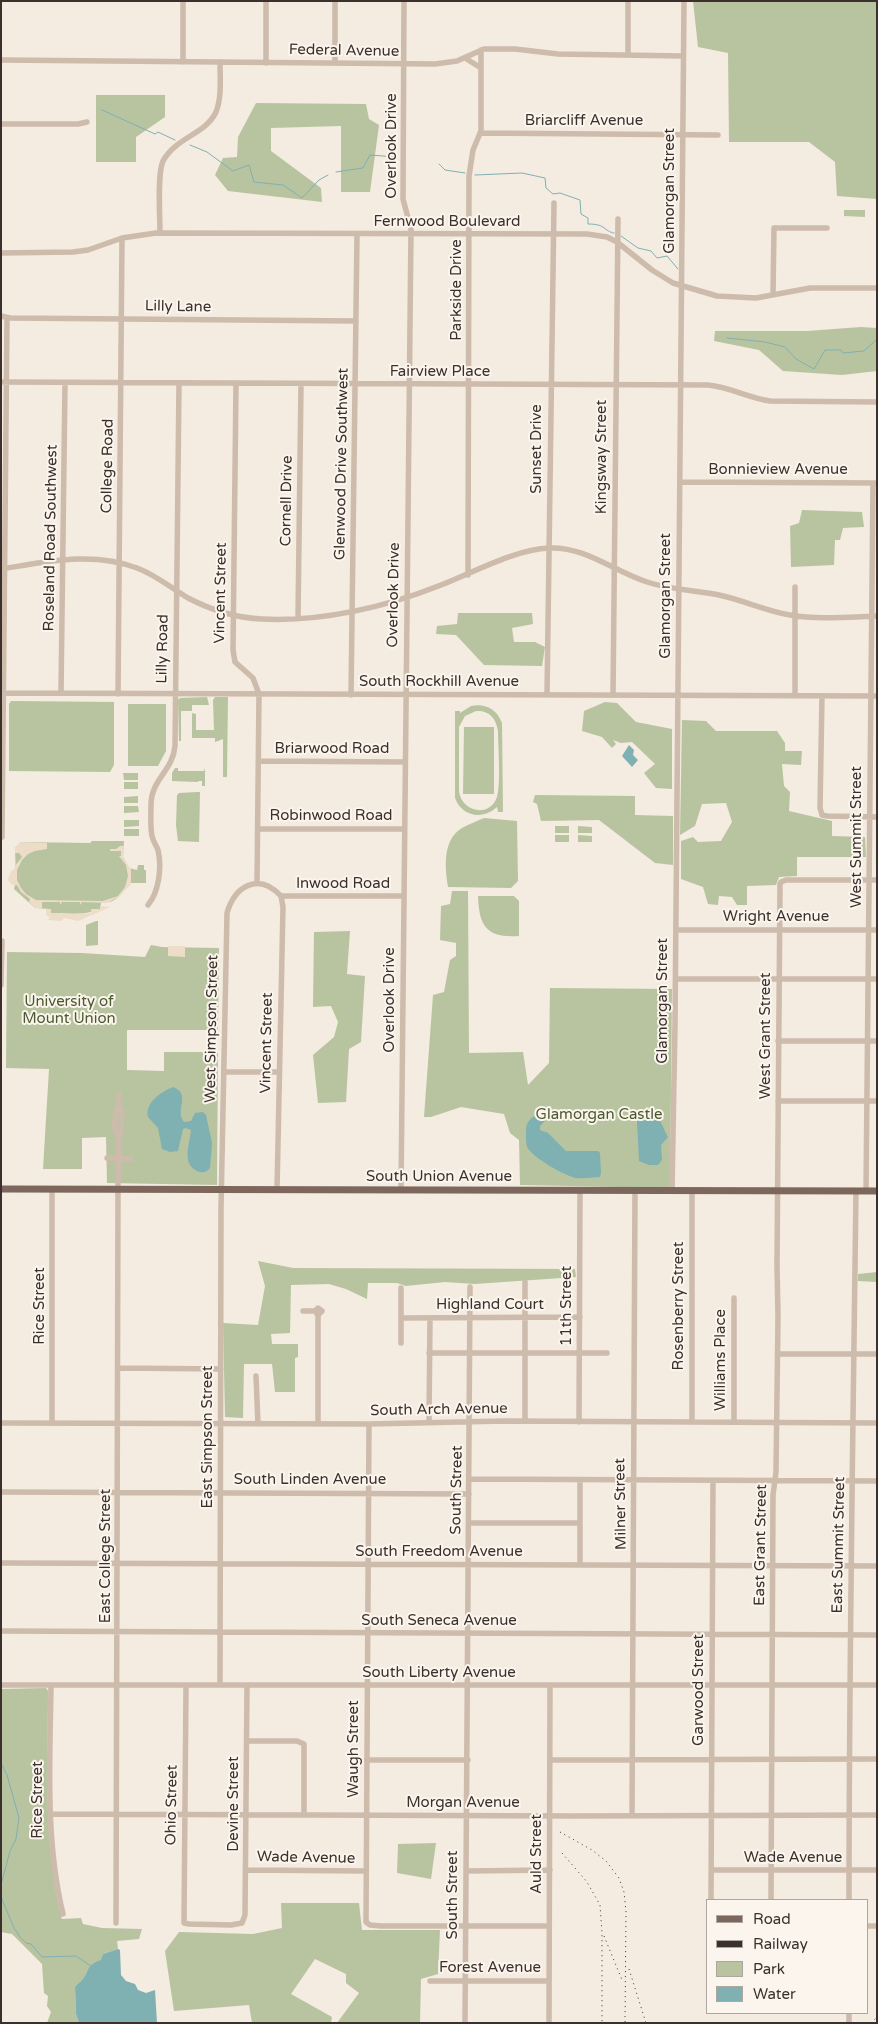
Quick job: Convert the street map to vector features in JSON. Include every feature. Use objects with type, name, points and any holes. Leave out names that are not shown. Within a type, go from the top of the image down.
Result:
[{"type":"main road","name":"South Union Avenue","points":[[1,1189],[118,1187],[221,1190],[877,1191]]},
{"type":"street","points":[[183,1],[183,62]]},
{"type":"street","points":[[266,1],[266,63]]},
{"type":"street","points":[[335,1],[335,63]]},
{"type":"street","name":"Overlook Drive","points":[[401,1190],[411,234],[404,199],[404,1]]},
{"type":"street","points":[[628,1],[628,55]]},
{"type":"street","name":"Glamorgan Street","points":[[672,1190],[676,979],[684,1]]},
{"type":"street","name":"Federal Avenue","points":[[1,60],[445,64],[465,58],[481,50],[515,49],[558,54],[684,56]]},
{"type":"street","name":"Parkside Drive","points":[[468,574],[470,168],[473,150],[480,133],[481,50]]},
{"type":"street","points":[[465,58],[481,68]]},
{"type":"street","points":[[160,233],[162,164],[172,148],[207,124],[216,112],[219,95],[220,62]]},
{"type":"street","points":[[1,124],[78,124],[87,122]]},
{"type":"street","name":"Briarcliff Avenue","points":[[480,133],[718,135]]},
{"type":"street","name":"Sunset Drive","points":[[547,695],[554,203]]},
{"type":"street","name":"Kingsway Street","points":[[613,695],[618,219]]},
{"type":"street","points":[[773,296],[774,228],[827,228]]},
{"type":"street","name":"Fernwood Boulevard","points":[[1,253],[73,252],[88,250],[122,238],[160,233],[599,235],[617,242],[660,276],[682,287],[707,294],[756,298],[818,288],[877,288]]},
{"type":"street","name":"Glenwood Drive Southwest","points":[[351,695],[357,234]]},
{"type":"street","name":"College Road","points":[[118,694],[122,238]]},
{"type":"street","points":[[2,836],[4,317]]},
{"type":"street","name":"Lilly Lane","points":[[4,317],[356,321]]},
{"type":"street","name":"Fairview Place","points":[[4,382],[680,385],[717,386],[770,401],[877,402]]},
{"type":"street","name":"Roseland Road Southwest","points":[[61,693],[65,383]]},
{"type":"street","name":"Lilly Road","points":[[148,905],[152,900],[159,875],[158,851],[152,833],[151,798],[156,784],[170,765],[174,754],[178,383]]},
{"type":"street","name":"Vincent Street","points":[[236,384],[234,660],[239,667],[253,678],[259,694]]},
{"type":"street","name":"Cornell Drive","points":[[298,618],[301,384]]},
{"type":"street","name":"Bonnieview Avenue","points":[[680,482],[875,483]]},
{"type":"street","name":"West Summit Street","points":[[866,1191],[869,816],[874,696],[875,483]]},
{"type":"street","points":[[3,569],[63,560],[95,560],[119,563],[151,574],[203,605],[234,615],[263,619],[298,618],[353,610],[406,597],[518,555],[548,548],[576,552],[649,583],[719,595],[796,616],[874,616]]},
{"type":"street","points":[[795,587],[795,696]]},
{"type":"street","name":"South Rockhill Avenue","points":[[3,693],[874,696]]},
{"type":"street","points":[[257,883],[259,694]]},
{"type":"street","points":[[822,696],[820,808],[822,815],[877,816]]},
{"type":"street","name":"Briarwood Road","points":[[259,761],[405,762]]},
{"type":"street","name":"Robinwood Road","points":[[258,828],[404,829]]},
{"type":"street","points":[[869,880],[877,880]]},
{"type":"street","name":"West Grant Street","points":[[777,1191],[781,882],[869,880]]},
{"type":"street","name":"Inwood Road","points":[[257,883],[269,887],[281,896],[403,896]]},
{"type":"street","name":"West Simpson Street","points":[[221,1190],[227,913],[236,894],[245,887],[257,883]]},
{"type":"street","name":"Vincent Street","points":[[277,1190],[283,907],[281,896]]},
{"type":"street","name":"Wright Avenue","points":[[676,930],[877,930]]},
{"type":"street","points":[[1,985],[2,941]]},
{"type":"street","points":[[676,979],[877,979]]},
{"type":"street","points":[[778,1041],[877,1041]]},
{"type":"street","points":[[224,1072],[279,1072]]},
{"type":"street","name":"East College Street","points":[[116,1923],[118,1140],[121,1132],[122,1112],[119,1105],[119,1094]]},
{"type":"street","points":[[778,1101],[877,1101]]},
{"type":"street","points":[[107,1158],[131,1159]]},
{"type":"street","name":"Rice Street","points":[[52,1189],[52,1422]]},
{"type":"street","name":"East Simpson Street","points":[[220,1685],[221,1190]]},
{"type":"street","name":"11th Street","points":[[579,1422],[580,1190]]},
{"type":"street","name":"Rosenberry Street","points":[[692,1190],[692,1422]]},
{"type":"street","name":"Milner Street","points":[[632,1816],[635,1191]]},
{"type":"street","name":"East Grant Street","points":[[771,1899],[772,1566],[778,1354],[777,1191]]},
{"type":"street","name":"East Summit Street","points":[[849,1899],[849,1685],[856,1191]]},
{"type":"street","points":[[525,1282],[525,1421]]},
{"type":"street","name":"South Street","points":[[466,2023],[470,1287]]},
{"type":"street","points":[[401,1344],[402,1288]]},
{"type":"street","name":"Williams Place","points":[[734,1298],[734,1422]]},
{"type":"street","points":[[303,1311],[316,1313],[318,1424]]},
{"type":"street","name":"Highland Court","points":[[401,1318],[580,1317]]},
{"type":"street","points":[[429,1422],[430,1318]]},
{"type":"street","points":[[429,1353],[607,1353]]},
{"type":"street","points":[[778,1354],[877,1354]]},
{"type":"street","points":[[118,1368],[221,1369]]},
{"type":"street","points":[[256,1376],[258,1424]]},
{"type":"street","name":"South Arch Avenue","points":[[1,1423],[369,1424],[525,1421],[877,1423]]},
{"type":"street","name":"Waugh Street","points":[[369,1424],[366,1919],[368,1924],[381,1926],[466,1926]]},
{"type":"street","points":[[470,1479],[877,1481]]},
{"type":"street","points":[[580,1480],[580,1566]]},
{"type":"street","name":"Garwood Street","points":[[711,1899],[713,1481]]},
{"type":"street","name":"South Linden Avenue","points":[[1,1492],[469,1494]]},
{"type":"street","points":[[469,1523],[580,1523]]},
{"type":"street","name":"South Freedom Avenue","points":[[1,1563],[877,1566]]},
{"type":"street","name":"South Seneca Avenue","points":[[1,1632],[877,1635]]},
{"type":"street","name":"South Liberty Avenue","points":[[1,1685],[877,1685]]},
{"type":"street","name":"Rice Street","points":[[51,1685],[50,1814],[53,1865],[63,1914]]},
{"type":"street","name":"Ohio Street","points":[[186,1685],[185,1924],[231,1925],[244,1922]]},
{"type":"street","name":"Devine Street","points":[[244,1922],[247,1685]]},
{"type":"street","name":"Auld Street","points":[[549,2023],[550,1686]]},
{"type":"street","points":[[247,1741],[297,1741],[304,1744],[304,1815]]},
{"type":"street","points":[[550,1760],[877,1759]]},
{"type":"street","points":[[366,1760],[468,1760]]},
{"type":"street","name":"Morgan Avenue","points":[[50,1814],[366,1816],[877,1815]]},
{"type":"street","name":"Wade Avenue","points":[[246,1870],[366,1871]]},
{"type":"street","points":[[466,1870],[550,1870]]},
{"type":"street","name":"Wade Avenue","points":[[711,1870],[876,1870]]},
{"type":"street","points":[[466,1926],[550,1926]]},
{"type":"street","name":"Forest Avenue","points":[[430,1981],[549,1981]]},
{"type":"green space","points":[[693,1],[877,1],[877,199],[837,196],[835,162],[809,142],[729,142],[728,53],[698,47]]},
{"type":"green space","points":[[96,95],[165,95],[165,117],[136,137],[136,162],[96,162]]},
{"type":"green space","points":[[256,103],[366,104],[369,119],[379,125],[370,192],[341,192],[341,126],[271,128],[271,151],[321,188],[322,202],[228,191],[215,175],[223,158],[237,157],[238,137]]},
{"type":"green space","points":[[844,210],[865,210],[865,217],[844,216]]},
{"type":"green space","points":[[861,327],[877,328],[877,371],[842,375],[783,371],[759,350],[714,341],[715,331],[807,331]]},
{"type":"green space","points":[[802,510],[862,512],[864,527],[843,528],[840,540],[835,540],[834,565],[791,567],[790,526],[799,523]]},
{"type":"green space","points":[[458,613],[532,613],[533,624],[512,628],[514,642],[535,642],[545,647],[542,666],[484,665],[456,635],[436,634],[437,626],[457,624]]},
{"type":"green space","points":[[207,697],[209,705],[192,705],[192,711],[181,711],[181,741],[179,741],[178,700],[180,698]]},
{"type":"green space","points":[[215,697],[228,697],[227,777],[223,777],[223,739],[215,742],[215,738],[192,738],[192,713],[196,714],[196,730],[214,730],[213,700]]},
{"type":"green space","points":[[11,701],[114,702],[114,765],[110,772],[9,771],[9,704]]},
{"type":"green space","points":[[605,702],[617,703],[636,722],[672,729],[672,789],[656,788],[644,773],[655,764],[632,742],[621,743],[613,740],[616,744],[612,748],[602,737],[582,731],[584,711]]},
{"type":"green space","points":[[128,704],[166,704],[166,751],[158,766],[128,766]]},
{"type":"green space","points":[[481,705],[490,708],[500,718],[502,723],[503,812],[498,812],[497,807],[486,814],[468,813],[458,804],[455,798],[455,711],[460,711],[460,713],[471,706]],"holes":[[[481,711],[488,713],[494,719],[497,726],[499,784],[497,797],[493,804],[488,808],[476,810],[465,803],[459,791],[459,727],[465,716]]]},
{"type":"green space","points":[[682,720],[706,721],[716,731],[777,731],[785,743],[785,751],[802,751],[801,765],[782,764],[784,786],[790,792],[789,811],[832,821],[832,836],[865,837],[866,857],[797,857],[797,876],[779,877],[776,885],[747,886],[747,905],[737,905],[732,897],[719,896],[718,905],[708,904],[703,887],[681,879],[681,841],[693,837],[698,842],[721,841],[732,822],[726,803],[702,804],[695,826],[680,835]]},
{"type":"green space","points":[[464,727],[494,727],[494,794],[463,794]]},
{"type":"green space","points":[[175,768],[178,768],[178,771],[204,771],[205,768],[205,786],[202,786],[202,781],[172,781],[172,773]]},
{"type":"green space","points":[[123,773],[138,773],[138,780],[124,780]]},
{"type":"green space","points":[[124,782],[138,782],[138,789],[124,789]]},
{"type":"green space","points":[[200,792],[199,842],[178,841],[176,825],[177,795],[179,793]]},
{"type":"green space","points":[[535,795],[635,796],[635,815],[673,816],[673,865],[655,863],[599,820],[541,821],[537,804],[533,802]]},
{"type":"green space","points":[[138,796],[138,803],[124,803],[124,797]]},
{"type":"green space","points":[[124,806],[138,806],[139,812],[124,813]]},
{"type":"green space","points":[[484,818],[517,821],[518,881],[511,888],[448,887],[446,855],[451,840],[462,828]]},
{"type":"green space","points":[[124,820],[139,820],[139,826],[124,827]]},
{"type":"green space","points":[[555,826],[569,826],[569,833],[555,833]]},
{"type":"green space","points":[[578,826],[592,827],[592,833],[578,833]]},
{"type":"green space","points":[[124,829],[139,829],[139,836],[124,836]]},
{"type":"green space","points":[[555,835],[569,835],[569,842],[555,842]]},
{"type":"green space","points":[[578,835],[592,836],[592,842],[578,842]]},
{"type":"green space","points":[[92,841],[124,841],[123,857],[129,868],[137,870],[138,865],[144,865],[146,883],[131,883],[116,899],[107,903],[101,903],[100,909],[76,914],[51,913],[50,909],[35,908],[14,889],[16,881],[15,848],[21,842],[90,843]]},
{"type":"green space","name":"Glamorgan Castle","points":[[452,891],[468,891],[469,1053],[523,1052],[528,1085],[549,1063],[550,988],[672,989],[670,1188],[520,1185],[519,1140],[510,1133],[504,1114],[461,1107],[431,1117],[424,1117],[433,995],[444,992],[450,960],[456,956],[456,943],[440,940],[441,906],[450,904]]},
{"type":"green space","points":[[478,896],[514,896],[519,901],[519,936],[499,935],[487,928],[480,916]]},
{"type":"green space","points":[[98,921],[98,945],[86,946],[86,925]]},
{"type":"green space","points":[[350,931],[347,974],[365,976],[361,1042],[349,1049],[346,1102],[318,1103],[313,1055],[334,1037],[338,1022],[331,1006],[313,1007],[314,932]]},
{"type":"green space","name":"University of Mount Union","points":[[151,945],[162,947],[219,948],[218,1030],[127,1030],[127,1070],[164,1071],[164,1052],[218,1052],[217,1185],[107,1183],[106,1137],[82,1138],[82,1169],[43,1169],[49,1069],[6,1068],[7,952],[82,953],[145,957]]},
{"type":"green space","points":[[258,1261],[293,1268],[575,1269],[576,1277],[475,1284],[445,1282],[406,1286],[397,1283],[368,1283],[367,1299],[346,1289],[329,1284],[291,1285],[290,1333],[271,1334],[272,1344],[298,1344],[298,1357],[295,1358],[295,1392],[275,1392],[272,1364],[244,1364],[243,1418],[225,1417],[223,1323],[258,1325],[265,1286]]},
{"type":"green space","points":[[877,1272],[877,1282],[858,1281],[858,1274]]},
{"type":"green space","points":[[46,1688],[48,1691],[47,1777],[49,1834],[56,1891],[62,1919],[81,1918],[83,1924],[102,1928],[142,1929],[139,1939],[117,1941],[118,1949],[103,1954],[102,1960],[91,1966],[84,1978],[75,1987],[76,2014],[79,2023],[47,2023],[51,2012],[47,2006],[48,1996],[44,1993],[42,1964],[12,1934],[1,1932],[1,1689]]},
{"type":"green space","points":[[436,1843],[431,1879],[397,1873],[398,1844]]},
{"type":"green space","points":[[281,1903],[359,1903],[362,1930],[440,1930],[438,1974],[421,1979],[420,2023],[337,2023],[359,1993],[346,1983],[346,1974],[315,1959],[291,1994],[332,2017],[331,2023],[252,2023],[249,2005],[174,2011],[165,1951],[179,1932],[253,1934],[282,1928]]},
{"type":"shaded area","points":[[21,842],[47,843],[47,849],[28,854],[22,860],[17,870],[17,880],[21,888],[26,894],[36,900],[103,901],[118,896],[125,887],[128,876],[126,865],[119,856],[121,856],[121,851],[110,851],[110,849],[116,849],[120,846],[124,846],[123,858],[131,869],[131,884],[120,896],[107,903],[82,902],[80,905],[80,902],[62,902],[60,905],[60,902],[42,902],[42,908],[35,908],[29,902],[30,899],[21,892],[17,885],[12,885],[8,880],[12,870],[14,870],[22,857],[19,853],[15,853],[15,848]]},
{"type":"shaded area","points":[[100,906],[110,907],[78,921],[64,918],[61,921],[48,920],[50,917],[46,915],[46,909],[51,909],[51,913],[78,914],[91,913],[91,909],[100,909]]},
{"type":"shaded area","points":[[168,946],[185,946],[185,957],[168,956]]},
{"type":"water","points":[[629,745],[634,750],[633,755],[638,760],[632,767],[622,756]]},
{"type":"water","points":[[173,1087],[179,1090],[181,1094],[181,1117],[184,1122],[191,1121],[195,1113],[203,1112],[206,1115],[212,1143],[210,1168],[205,1172],[194,1169],[188,1160],[191,1130],[183,1129],[178,1151],[170,1152],[162,1149],[158,1128],[148,1117],[151,1102]]},
{"type":"water","points":[[646,1113],[655,1116],[668,1137],[661,1145],[662,1160],[658,1165],[649,1165],[639,1161],[637,1122],[640,1114]]},
{"type":"water","points":[[538,1114],[545,1121],[540,1126],[540,1130],[548,1133],[566,1151],[598,1151],[600,1153],[600,1177],[571,1177],[550,1166],[530,1151],[527,1147],[526,1128],[529,1121]]},
{"type":"water","points":[[120,1950],[121,1975],[126,1981],[135,1984],[138,1990],[146,1993],[155,1990],[157,2023],[79,2023],[76,2014],[75,1987],[84,1978],[90,1966],[101,1960],[103,1954]]},
{"type":"waterway","points":[[102,110],[155,134],[158,132],[175,140]]},
{"type":"waterway","points":[[190,145],[207,152],[233,171],[249,165],[254,182],[283,185],[302,198],[319,180],[328,175]]},
{"type":"waterway","points":[[336,172],[363,168],[370,155],[396,157]]},
{"type":"waterway","points":[[439,164],[445,170],[465,173]]},
{"type":"waterway","points":[[475,175],[522,173],[545,178],[546,188],[553,194],[560,193],[580,200],[581,214],[588,218],[588,224],[602,226],[614,233]]},
{"type":"waterway","points":[[621,236],[638,248],[651,251],[657,258],[667,256],[678,269]]},
{"type":"waterway","points":[[727,338],[765,342],[785,347],[796,359],[814,369],[825,350],[841,350],[843,353],[864,351],[877,339]]},
{"type":"waterway","points":[[1,1763],[7,1775],[19,1818],[16,1839],[10,1851],[1,1885]]},
{"type":"waterway","points":[[1,1897],[14,1928],[20,1937],[26,1943],[31,1944],[42,1957],[76,1956],[91,1966]]},
{"type":"railway","points":[[560,1832],[592,1850],[606,1861],[619,1878],[624,1892],[626,1911],[625,2023]]},
{"type":"railway","points":[[562,1853],[587,1882],[600,1905],[602,1933],[602,2023]]},
{"type":"railway","points":[[604,1936],[622,1980]]},
{"type":"railway","points":[[629,1969],[646,2023]]},
{"type":"railway","points":[[871,2023],[877,2017]]}]
